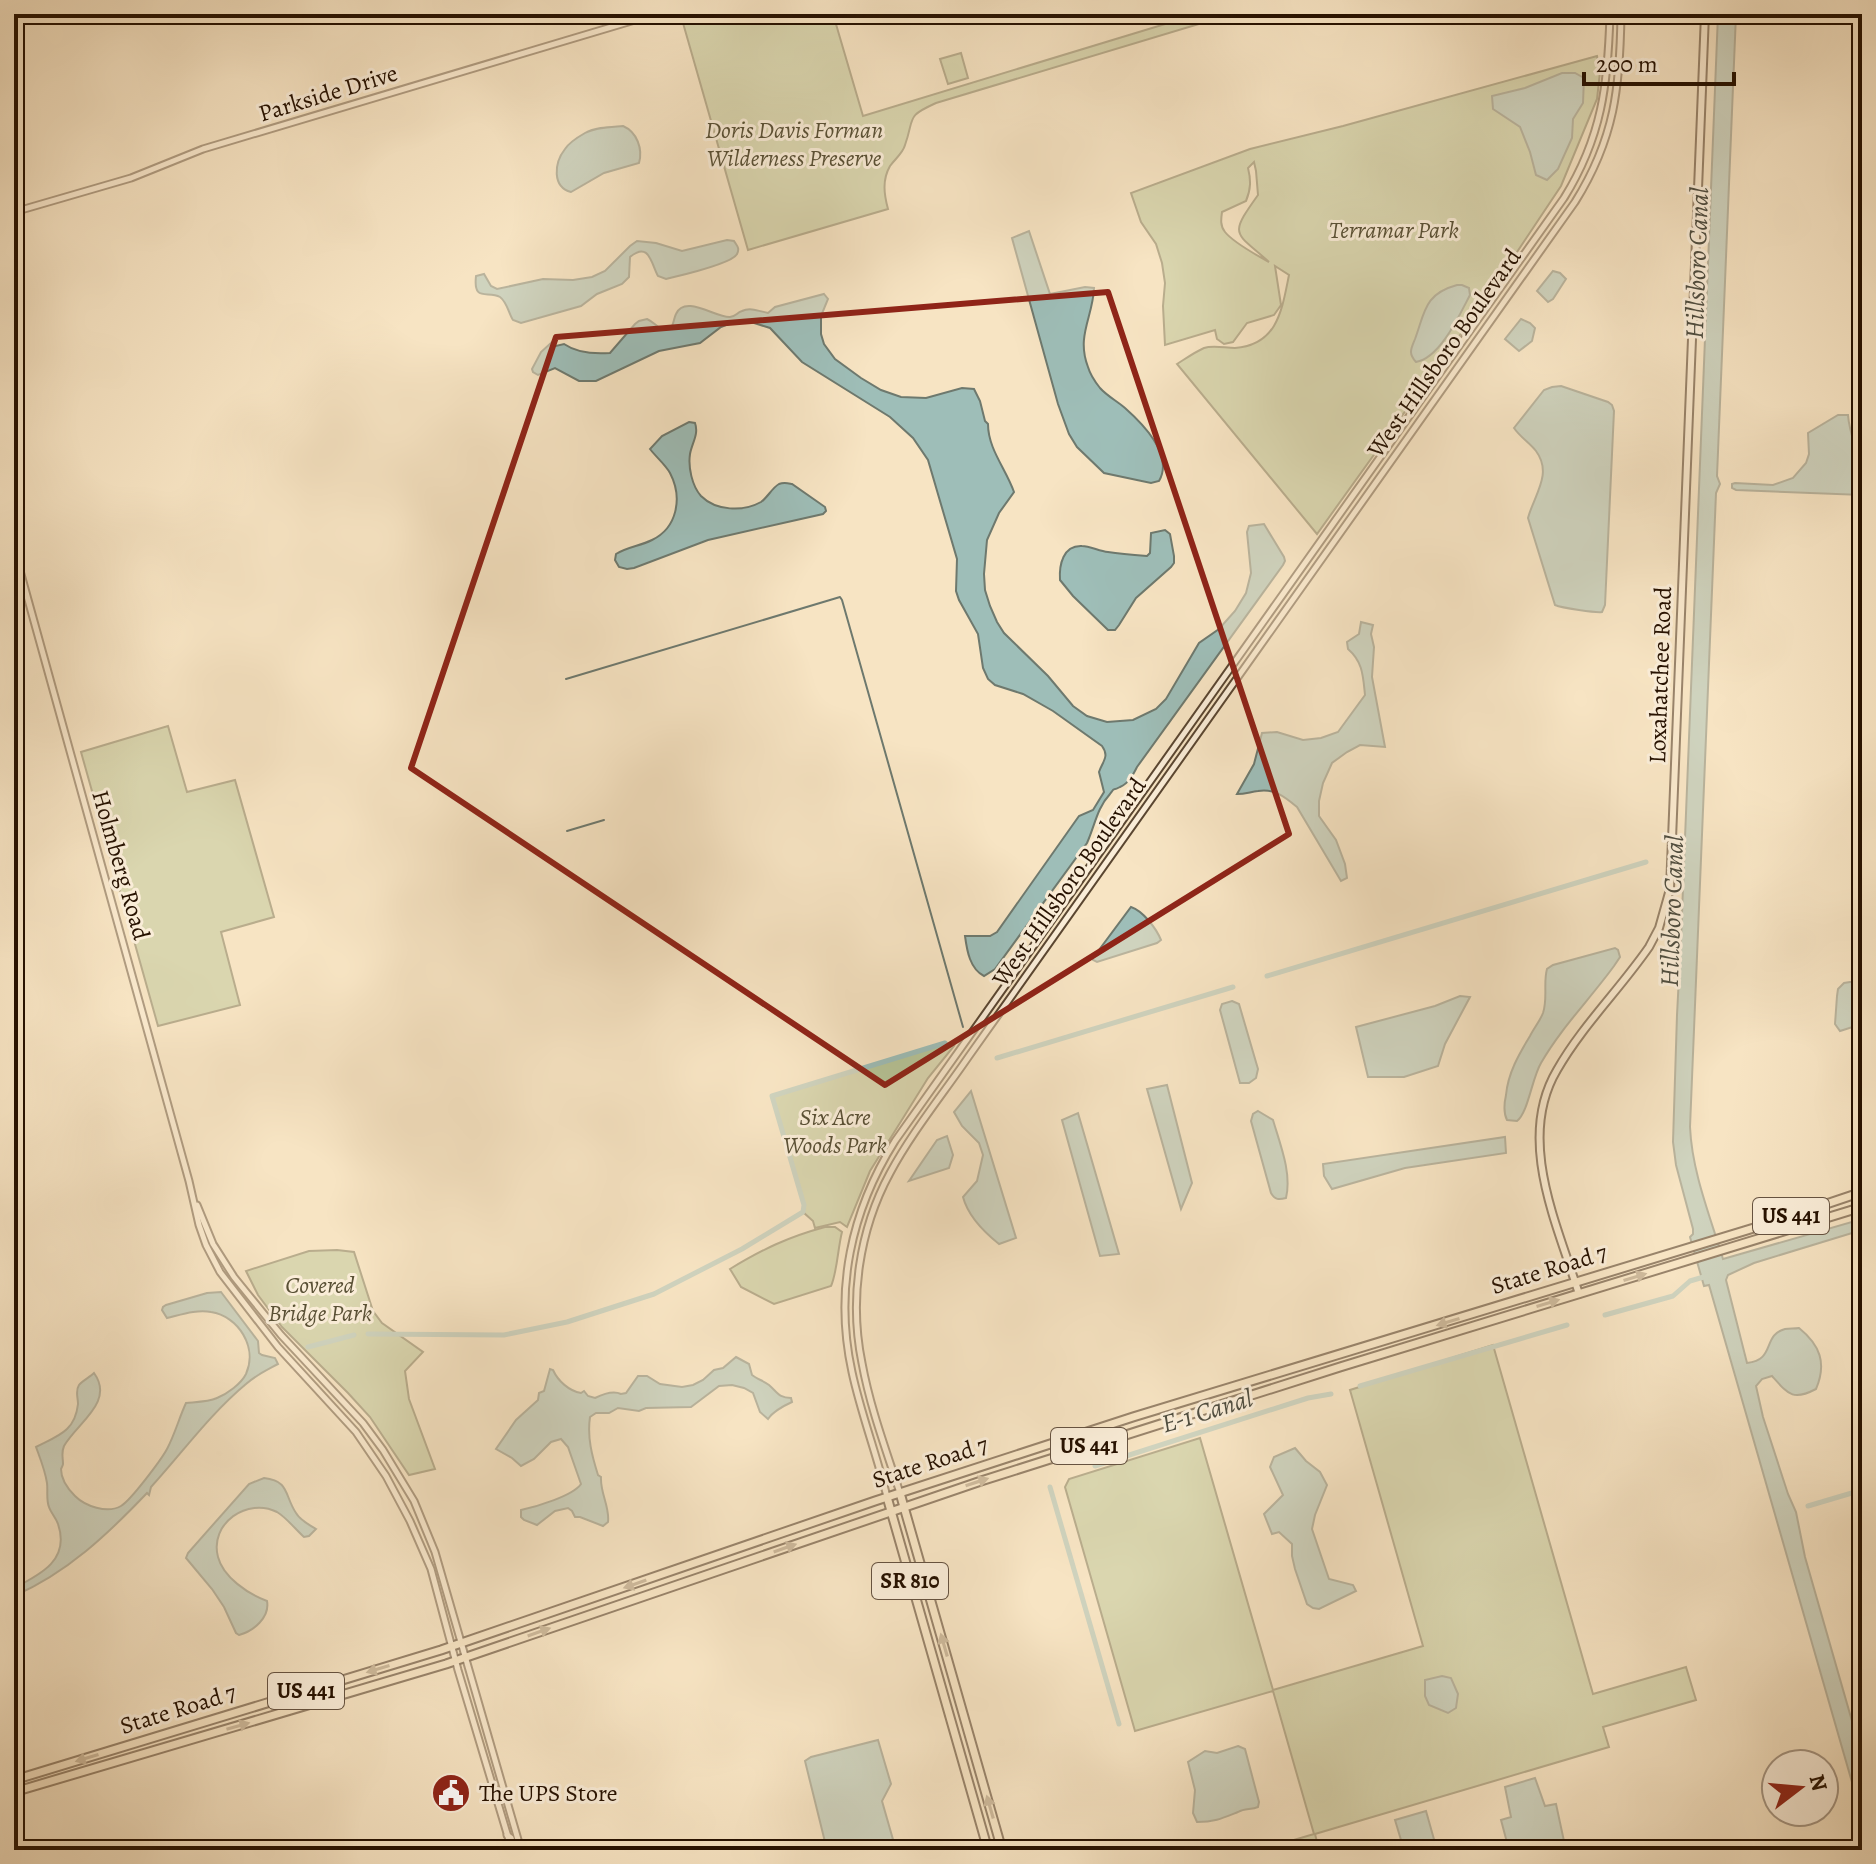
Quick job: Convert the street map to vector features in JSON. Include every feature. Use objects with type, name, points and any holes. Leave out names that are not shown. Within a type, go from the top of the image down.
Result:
[{"type":"main road","name":"Loxahatchee Road","points":[[1579,1294],[1541,1169],[1539,1148],[1543,1105],[1556,1071],[1649,947],[1659,928],[1670,889],[1705,14]]},
{"type":"main road","name":"State Road 7","points":[[14,1780],[457,1645],[887,1497],[1139,1415],[1862,1192]]},
{"type":"main road","name":"State Road 7","points":[[14,1792],[456,1660],[1114,1438],[1862,1207]]},
{"type":"main road","points":[[1340,1367],[1347,1358],[1366,1346]]},
{"type":"main road","points":[[1310,1377],[1331,1365],[1337,1355]]},
{"type":"main road","points":[[1114,1438],[1132,1427],[1139,1415]]},
{"type":"main road","name":"West Hillsboro Boulevard","points":[[900,1493],[1002,1850]]},
{"type":"main road","name":"West Hillsboro Boulevard","points":[[887,1497],[988,1850]]},
{"type":"main road","points":[[692,1580],[709,1559]]},
{"type":"main road","points":[[660,1591],[672,1579],[673,1572]]},
{"type":"main road","points":[[943,1691],[953,1704],[962,1708]]},
{"type":"main road","points":[[947,1707],[955,1710],[967,1728]]},
{"type":"street","name":"Parkside Drive","points":[[14,212],[131,178],[203,149],[655,14]]},
{"type":"street","name":"West Hillsboro Boulevard","points":[[887,1497],[849,1358],[845,1331],[844,1297],[851,1244],[875,1176],[895,1141],[1569,190],[1588,152],[1602,107],[1608,71],[1610,14]]},
{"type":"street","name":"West Hillsboro Boulevard","points":[[900,1493],[862,1364],[856,1324],[861,1253],[870,1219],[888,1176],[1585,186],[1600,153],[1616,101],[1621,14]]},
{"type":"street","name":"Holmberg Road","points":[[14,549],[206,1245],[220,1272],[278,1347],[356,1432],[395,1491],[431,1569],[457,1645]]},
{"type":"street","name":"Holmberg Road","points":[[192,1191],[213,1244],[234,1277],[281,1335],[351,1408],[395,1468],[429,1534],[457,1645]]},
{"type":"street","points":[[845,1289],[856,1295]]},
{"type":"street","points":[[844,1297],[856,1295]]},
{"type":"street","points":[[457,1645],[465,1657],[516,1850]]},
{"type":"street","points":[[457,1645],[456,1660],[506,1835],[516,1850]]},
{"type":"highlighted area","points":[[1108,292],[1289,834],[885,1085],[411,768],[556,337]]},
{"type":"green space","name":"Doris Davis Forman Wilderness Preserve","points":[[833,14],[863,116],[1198,14],[1232,14],[936,103],[915,115],[904,148],[887,171],[884,187],[888,209],[748,250],[681,16]]},
{"type":"green space","points":[[961,53],[968,78],[948,84],[940,59]]},
{"type":"green space","name":"Terramar Park","points":[[1597,56],[1600,72],[1597,99],[1561,186],[1483,303],[1317,534],[1177,364],[1204,348],[1235,348],[1261,340],[1276,323],[1284,300],[1289,275],[1275,266],[1281,305],[1274,315],[1247,323],[1233,342],[1224,344],[1217,339],[1215,330],[1165,345],[1162,263],[1156,244],[1141,222],[1131,193],[1250,149]],"holes":[[[1254,162],[1258,195],[1239,226],[1243,238],[1269,262],[1234,240],[1222,225],[1222,212],[1246,201],[1250,184],[1248,168]]]},
{"type":"green space","points":[[168,726],[187,792],[235,780],[274,917],[221,932],[240,1005],[158,1026],[81,752]]},
{"type":"green space","name":"Six Acre Woods Park","points":[[945,1043],[954,1046],[928,1078],[870,1171],[847,1227],[840,1222],[815,1228],[813,1221],[803,1212],[804,1205],[772,1096]]},
{"type":"green space","points":[[825,1227],[835,1227],[842,1232],[831,1286],[774,1304],[741,1287],[730,1269],[776,1244]]},
{"type":"green space","name":"Covered Bridge Park","points":[[309,1251],[354,1252],[373,1311],[382,1323],[423,1352],[405,1371],[409,1399],[435,1469],[409,1475],[370,1417],[282,1327],[258,1295],[246,1271]]},
{"type":"green space","points":[[1493,1345],[1593,1694],[1686,1667],[1696,1700],[1603,1727],[1609,1747],[1315,1834],[1319,1850],[1260,1850],[1314,1834],[1273,1691],[1135,1731],[1065,1487],[1069,1479],[1200,1438],[1273,1690],[1423,1646],[1350,1390]]},
{"type":"water","name":"Hillsboro Canal","points":[[1718,14],[1736,14],[1717,476],[1720,484],[1716,493],[1691,1144],[1723,1259],[1862,1219],[1862,1230],[1754,1263],[1728,1275],[1726,1280],[1747,1363],[1762,1357],[1773,1336],[1787,1329],[1799,1328],[1820,1355],[1821,1371],[1816,1389],[1802,1395],[1792,1394],[1772,1376],[1762,1379],[1756,1386],[1763,1417],[1796,1512],[1805,1557],[1862,1756],[1862,1817],[1709,1285],[1704,1286],[1690,1237],[1693,1229],[1673,1142]]},
{"type":"water","points":[[1562,73],[1575,73],[1584,78],[1583,103],[1573,119],[1572,138],[1558,169],[1547,180],[1536,175],[1520,127],[1493,109],[1492,96],[1525,88]]},
{"type":"water","points":[[623,126],[632,132],[638,142],[639,163],[604,173],[571,192],[560,185],[557,167],[569,145],[589,131]]},
{"type":"water","points":[[1029,231],[1050,294],[1094,288],[1084,336],[1088,367],[1100,388],[1148,431],[1163,461],[1159,481],[1151,483],[1104,473],[1077,447],[1069,434],[1012,238]]},
{"type":"water","points":[[637,241],[682,251],[734,241],[738,247],[733,258],[666,279],[658,276],[645,253],[636,253],[630,257],[629,277],[622,284],[597,294],[581,306],[521,323],[513,320],[500,297],[477,290],[476,276],[484,274],[491,286],[497,289],[543,279],[592,277],[605,271]]},
{"type":"water","points":[[1553,271],[1566,279],[1548,302],[1537,291]]},
{"type":"water","points":[[1457,285],[1469,288],[1470,295],[1460,314],[1441,345],[1425,359],[1416,362],[1411,348],[1427,305],[1438,293]]},
{"type":"water","points":[[824,294],[828,299],[821,316],[824,344],[835,359],[861,378],[901,397],[926,398],[962,388],[974,389],[994,450],[1014,492],[999,513],[987,540],[984,574],[990,606],[1004,633],[1048,676],[1073,706],[1087,716],[1107,722],[1133,720],[1156,709],[1166,699],[1199,643],[1219,629],[1246,593],[1251,573],[1249,526],[1264,524],[1285,561],[1130,778],[1106,799],[1087,843],[995,969],[984,976],[972,964],[965,936],[990,936],[997,932],[1079,816],[1093,810],[1104,792],[1099,772],[1105,753],[1102,746],[1053,711],[988,679],[983,668],[978,634],[956,591],[957,559],[928,460],[913,438],[890,417],[802,362],[770,328],[751,322],[731,323],[700,343],[659,351],[596,381],[579,381],[555,368],[538,375],[532,369],[541,352],[552,342],[556,346],[564,344],[587,352],[610,353],[639,321],[647,319],[665,329],[672,326],[680,308],[686,306],[730,317],[748,309],[768,313],[775,307]]},
{"type":"water","points":[[1521,319],[1535,328],[1532,341],[1519,351],[1505,339]]},
{"type":"water","points":[[1561,386],[1608,402],[1614,411],[1605,605],[1602,612],[1555,605],[1528,518],[1541,484],[1543,468],[1536,451],[1514,428],[1544,390]]},
{"type":"water","points":[[1838,415],[1848,415],[1862,471],[1862,495],[1732,488],[1735,483],[1773,485],[1793,478],[1806,463],[1809,454],[1808,433]]},
{"type":"water","points":[[689,422],[695,423],[696,431],[690,454],[691,476],[698,492],[707,501],[722,507],[746,507],[761,502],[777,486],[786,483],[825,507],[826,511],[708,540],[634,568],[619,567],[616,554],[652,540],[672,520],[677,502],[674,483],[668,470],[650,449],[662,436]]},
{"type":"water","points":[[1165,530],[1170,534],[1174,563],[1136,598],[1115,630],[1108,630],[1060,580],[1060,568],[1070,549],[1085,546],[1147,556],[1150,553],[1151,533]]},
{"type":"water","points":[[1361,622],[1373,625],[1372,677],[1385,747],[1360,745],[1347,752],[1332,763],[1323,783],[1319,816],[1336,840],[1345,864],[1347,878],[1341,881],[1297,807],[1274,792],[1264,790],[1237,794],[1254,764],[1262,733],[1277,732],[1303,740],[1338,732],[1365,695],[1361,670],[1347,642],[1359,634]]},
{"type":"water","points":[[1131,907],[1149,920],[1161,940],[1097,962],[1093,960],[1093,958]]},
{"type":"water","points":[[1615,948],[1620,957],[1549,1050],[1538,1069],[1521,1117],[1517,1121],[1507,1120],[1504,1105],[1509,1079],[1543,1013],[1547,969]]},
{"type":"water","points":[[1850,982],[1862,982],[1862,1024],[1840,1031],[1835,1024],[1838,989]]},
{"type":"water","points":[[1460,996],[1470,997],[1445,1044],[1438,1066],[1404,1077],[1368,1077],[1356,1027],[1435,1006]]},
{"type":"water","points":[[1232,1001],[1239,1004],[1258,1069],[1256,1078],[1249,1083],[1240,1083],[1220,1010],[1222,1004]]},
{"type":"water","points":[[1167,1085],[1192,1183],[1181,1209],[1147,1089]]},
{"type":"water","points":[[971,1091],[1016,1238],[999,1244],[977,1223],[963,1197],[977,1181],[983,1155],[979,1143],[962,1126],[954,1112]]},
{"type":"water","points":[[1258,1111],[1273,1120],[1286,1169],[1286,1198],[1277,1199],[1271,1193],[1251,1121]]},
{"type":"water","points":[[1078,1113],[1119,1254],[1100,1256],[1062,1120]]},
{"type":"water","points":[[947,1136],[953,1155],[949,1168],[909,1181],[937,1140]]},
{"type":"water","points":[[1505,1137],[1506,1153],[1405,1168],[1332,1189],[1324,1176],[1323,1164]]},
{"type":"water","points":[[221,1292],[258,1341],[259,1353],[275,1358],[278,1364],[250,1381],[220,1408],[151,1487],[149,1495],[147,1493],[102,1538],[52,1576],[14,1596],[14,1588],[51,1564],[60,1547],[61,1536],[48,1504],[46,1478],[36,1447],[69,1427],[76,1413],[80,1384],[94,1373],[100,1393],[92,1412],[64,1446],[61,1473],[67,1487],[79,1500],[96,1508],[109,1509],[126,1502],[159,1462],[186,1403],[217,1398],[244,1378],[249,1364],[247,1344],[243,1334],[230,1320],[206,1311],[167,1318],[162,1310],[166,1305]]},
{"type":"water","points":[[736,1357],[749,1364],[752,1375],[781,1396],[791,1398],[792,1402],[768,1419],[760,1412],[753,1393],[732,1385],[719,1386],[691,1407],[646,1408],[639,1411],[618,1408],[609,1413],[596,1413],[590,1417],[590,1439],[601,1477],[608,1522],[603,1526],[575,1517],[568,1508],[555,1511],[537,1525],[521,1517],[521,1510],[562,1497],[581,1484],[568,1447],[561,1439],[551,1442],[534,1459],[521,1466],[496,1449],[516,1420],[538,1400],[550,1369],[568,1388],[581,1393],[584,1391],[595,1398],[611,1392],[626,1393],[638,1376],[647,1376],[660,1384],[693,1385]]},
{"type":"water","points":[[1295,1448],[1320,1472],[1327,1485],[1312,1529],[1329,1579],[1353,1585],[1356,1591],[1319,1609],[1307,1604],[1295,1569],[1292,1544],[1279,1532],[1272,1534],[1264,1514],[1283,1495],[1270,1467],[1274,1457]]},
{"type":"water","points":[[264,1478],[278,1482],[298,1516],[316,1529],[304,1537],[281,1515],[266,1508],[243,1511],[225,1524],[217,1545],[221,1564],[237,1584],[267,1601],[266,1612],[260,1622],[239,1635],[212,1589],[186,1558],[249,1484]]},
{"type":"water","points":[[1442,1676],[1451,1678],[1458,1694],[1456,1708],[1448,1713],[1429,1705],[1425,1696],[1425,1680]]},
{"type":"water","points":[[878,1740],[891,1784],[882,1801],[896,1850],[827,1850],[805,1761]]},
{"type":"water","points":[[1238,1746],[1245,1749],[1258,1807],[1197,1822],[1193,1813],[1195,1790],[1188,1762],[1205,1751],[1217,1753]]},
{"type":"water","points":[[1535,1778],[1545,1806],[1556,1804],[1564,1841],[1540,1850],[1509,1850],[1501,1820],[1511,1817],[1505,1787]]},
{"type":"water","points":[[1426,1811],[1437,1850],[1404,1850],[1395,1820]]},
{"type":"waterway","points":[[566,679],[840,597],[963,1027]]},
{"type":"waterway","points":[[567,831],[604,820]]},
{"type":"waterway","points":[[1267,976],[1646,862]]},
{"type":"waterway","points":[[997,1058],[1233,987]]},
{"type":"waterway","points":[[368,1334],[504,1335],[567,1322],[654,1294],[742,1249],[803,1212],[804,1205],[772,1096],[945,1043]]},
{"type":"waterway","name":"E-1 Canal","points":[[1605,1315],[1673,1296],[1690,1281],[1707,1276]]},
{"type":"waterway","name":"E-1 Canal","points":[[1360,1386],[1567,1325]]},
{"type":"waterway","points":[[308,1347],[354,1335]]},
{"type":"waterway","name":"E-1 Canal","points":[[1095,1466],[1308,1398],[1331,1394]]},
{"type":"waterway","points":[[1050,1487],[1119,1724]]},
{"type":"waterway","points":[[1808,1506],[1862,1490]]},
{"type":"place","name":"The UPS Store","points":[[451,1793]]}]
